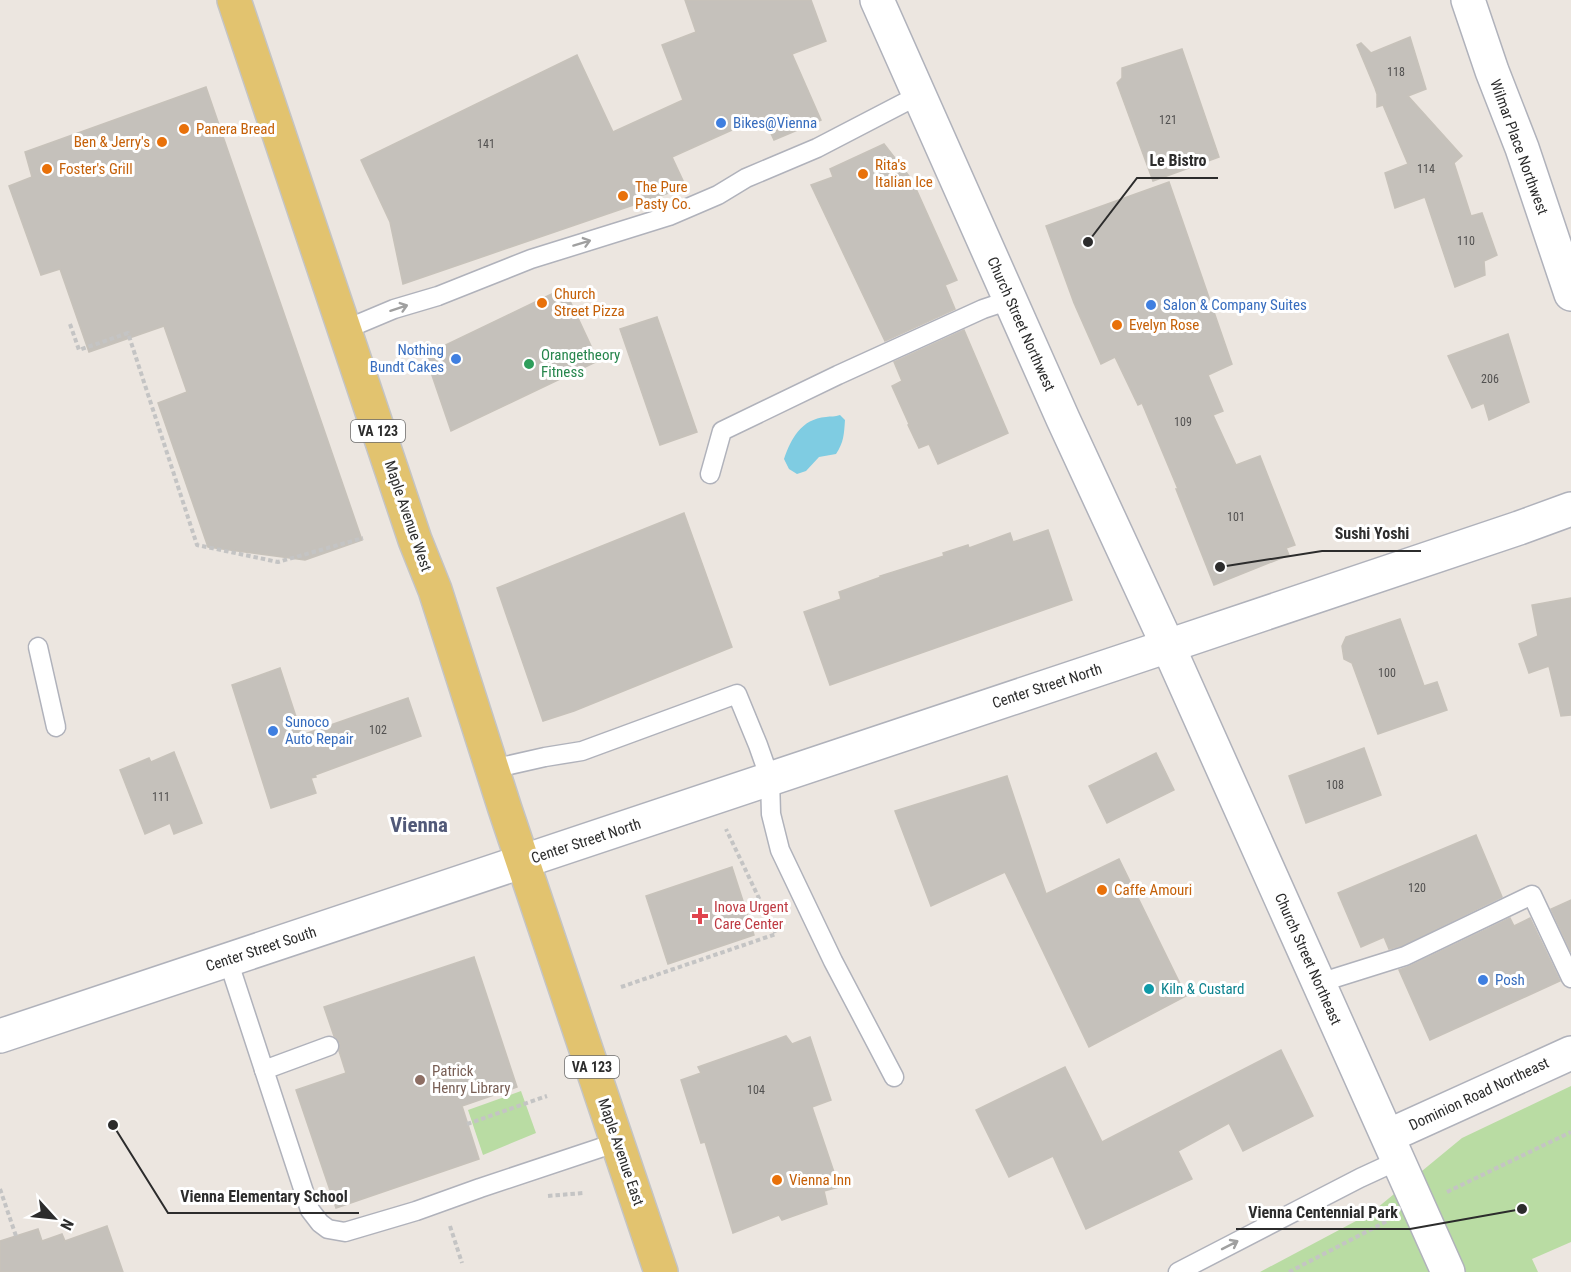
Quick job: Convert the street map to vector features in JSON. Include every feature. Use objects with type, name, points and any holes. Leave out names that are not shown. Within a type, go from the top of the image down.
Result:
[{"type":"main road","name":"Maple Avenue West","points":[[234,0],[415,540],[435,590],[523,862]]},
{"type":"main road","name":"Maple Avenue East","points":[[523,862],[661,1272]]},
{"type":"street","name":"Church Street Northwest","points":[[877,0],[1077,449],[1168,646]]},
{"type":"street","name":"Wilmar Place Northwest","points":[[1468,0],[1522,148],[1571,294]]},
{"type":"street","name":"Center Street North","points":[[523,862],[1571,509]]},
{"type":"street","name":"Church Street Northeast","points":[[1168,646],[1448,1272]]},
{"type":"street","name":"Center Street South","points":[[0,1036],[523,862]]},
{"type":"street","name":"Dominion Road Northeast","points":[[1393,1148],[1571,1053]]},
{"type":"lane","points":[[345,330],[394,309],[438,296],[531,259],[669,216],[718,195],[746,178],[817,148],[919,95]]},
{"type":"lane","points":[[710,474],[722,431],[983,309],[1010,300]]},
{"type":"lane","points":[[38,647],[56,727]]},
{"type":"lane","points":[[492,769],[582,751],[737,694],[770,779],[771,814],[780,850],[833,961],[894,1077]]},
{"type":"lane","points":[[1319,983],[1405,956],[1532,895],[1571,978]]},
{"type":"lane","points":[[228,960],[310,1210],[328,1229],[345,1232],[416,1211],[618,1142]]},
{"type":"lane","points":[[264,1070],[329,1046]]},
{"type":"lane","points":[[1178,1272],[1360,1178],[1393,1148]]},
{"type":"path","points":[[70,324],[79,350],[128,333],[197,545],[278,562],[363,538]]},
{"type":"path","points":[[621,987],[776,934],[726,829]]},
{"type":"path","points":[[467,1124],[547,1096]]},
{"type":"path","points":[[0,1189],[16,1236]]},
{"type":"path","points":[[447,1216],[462,1263]]},
{"type":"green space","points":[[1571,1086],[1571,1242],[1532,1259],[1538,1272],[1260,1272],[1371,1213],[1462,1138]]},
{"type":"green space","points":[[521,1091],[536,1133],[483,1155],[468,1110]]},
{"type":"water","points":[[840,415],[845,420],[844,430],[842,442],[836,454],[819,457],[806,471],[797,474],[789,469],[784,459],[798,431],[817,419]]},
{"type":"building","points":[[685,0],[811,0],[826,41],[792,54],[821,120],[774,140],[763,116],[672,157],[686,187],[403,284],[390,222],[361,160],[577,55],[613,132],[683,100],[662,45],[696,32]]},
{"type":"building","points":[[1410,37],[1426,89],[1408,96],[1462,156],[1454,163],[1471,216],[1482,213],[1497,255],[1484,261],[1485,275],[1455,287],[1425,197],[1395,208],[1385,173],[1408,164],[1383,105],[1377,107],[1377,94],[1357,45],[1361,43],[1371,53]]},
{"type":"building","points":[[1182,49],[1219,157],[1153,181],[1117,83],[1122,78],[1122,68]]},
{"type":"building","points":[[206,87],[362,540],[305,560],[208,547],[158,403],[187,392],[164,326],[89,352],[60,269],[41,275],[9,186],[32,177],[25,152]]},
{"type":"building","points":[[884,144],[912,180],[957,280],[945,285],[955,309],[885,341],[811,185],[833,177],[830,169]]},
{"type":"building","points":[[1169,182],[1232,364],[1208,375],[1223,411],[1213,415],[1236,465],[1260,456],[1295,545],[1286,548],[1289,555],[1214,585],[1176,489],[1178,489],[1142,403],[1138,405],[1115,357],[1101,364],[1074,303],[1046,226]]},
{"type":"building","points":[[564,288],[598,361],[451,431],[425,355]]},
{"type":"building","points":[[657,317],[697,432],[660,445],[620,329]]},
{"type":"building","points":[[964,330],[1008,433],[938,464],[929,444],[919,448],[908,425],[892,386],[902,381],[894,362]]},
{"type":"building","points":[[1508,334],[1529,402],[1489,420],[1484,403],[1472,408],[1448,356]]},
{"type":"building","points":[[684,513],[732,647],[574,711],[543,721],[497,588]]},
{"type":"building","points":[[1048,530],[1072,600],[830,685],[804,612],[841,599],[839,592],[880,576],[944,556],[943,553],[968,545],[969,548],[1010,533],[1013,542]]},
{"type":"building","points":[[1571,598],[1571,715],[1561,716],[1549,666],[1529,673],[1519,644],[1538,636],[1532,605]]},
{"type":"building","points":[[1400,619],[1424,686],[1437,682],[1447,710],[1378,734],[1352,663],[1344,659],[1342,646],[1346,637]]},
{"type":"building","points":[[280,668],[302,735],[408,698],[421,736],[315,775],[316,777],[311,778],[316,793],[271,808],[232,685]]},
{"type":"building","points":[[1364,748],[1381,795],[1306,823],[1289,776]]},
{"type":"building","points":[[174,752],[202,823],[174,834],[170,823],[145,834],[120,770],[149,758],[151,762]]},
{"type":"building","points":[[1156,753],[1174,790],[1107,823],[1089,786]]},
{"type":"building","points":[[1007,776],[1046,894],[1119,859],[1186,996],[1089,1047],[1005,872],[931,906],[895,811]]},
{"type":"building","points":[[1476,835],[1502,897],[1401,946],[1389,949],[1384,937],[1361,947],[1338,893]]},
{"type":"building","name":"Inova Urgent Care Center","points":[[732,867],[754,935],[668,964],[646,896]]},
{"type":"building","points":[[1571,900],[1571,952],[1551,909]]},
{"type":"building","points":[[1510,918],[1514,926],[1530,918],[1560,981],[1430,1040],[1399,970]]},
{"type":"building","name":"Patrick Henry Library","points":[[474,957],[517,1087],[462,1106],[479,1159],[336,1208],[296,1090],[346,1073],[339,1051],[340,1043],[334,1036],[324,1007]]},
{"type":"building","points":[[786,1036],[792,1044],[810,1037],[831,1100],[812,1107],[839,1187],[824,1191],[827,1204],[782,1220],[779,1215],[733,1233],[705,1142],[701,1143],[681,1080],[701,1073],[698,1067]]},
{"type":"building","points":[[1281,1050],[1313,1116],[1243,1151],[1229,1123],[1178,1151],[1192,1179],[1086,1229],[1053,1156],[1009,1177],[976,1110],[1065,1067],[1102,1142]]},
{"type":"building","points":[[107,1226],[123,1272],[0,1272],[0,1241],[38,1229],[42,1241],[62,1234],[65,1241]]},
{"type":"place","name":"Bikes@Vienna","points":[[721,123]]},
{"type":"place","name":"Panera Bread","points":[[184,129]]},
{"type":"place","name":"Ben & Jerry's","points":[[162,142]]},
{"type":"place","name":"Foster's Grill","points":[[47,169]]},
{"type":"place","name":"Rita's Italian Ice","points":[[863,174]]},
{"type":"place","name":"The Pure Pasty Co.","points":[[623,196]]},
{"type":"place","name":"Le Bistro","points":[[1088,242]]},
{"type":"place","name":"Church Street Pizza","points":[[542,303]]},
{"type":"place","name":"Salon & Company Suites","points":[[1151,305]]},
{"type":"place","name":"Evelyn Rose","points":[[1117,325]]},
{"type":"place","name":"Nothing Bundt Cakes","points":[[456,359]]},
{"type":"place","name":"Orangetheory Fitness","points":[[529,364]]},
{"type":"place","name":"Sushi Yoshi","points":[[1220,567]]},
{"type":"place","name":"Sunoco Auto Repair","points":[[273,731]]},
{"type":"place","name":"Caffe Amouri","points":[[1102,890]]},
{"type":"place","name":"Inova Urgent Care Center","points":[[700,916]]},
{"type":"place","name":"Posh","points":[[1483,980]]},
{"type":"place","name":"Kiln & Custard","points":[[1149,989]]},
{"type":"place","name":"Patrick Henry Library","points":[[420,1080]]},
{"type":"place","name":"Vienna Elementary School","points":[[113,1125]]},
{"type":"place","name":"Vienna Inn","points":[[777,1180]]},
{"type":"place","name":"Vienna Centennial Park","points":[[1522,1209]]},
{"type":"district","name":"Vienna","points":[[419,825]]}]
